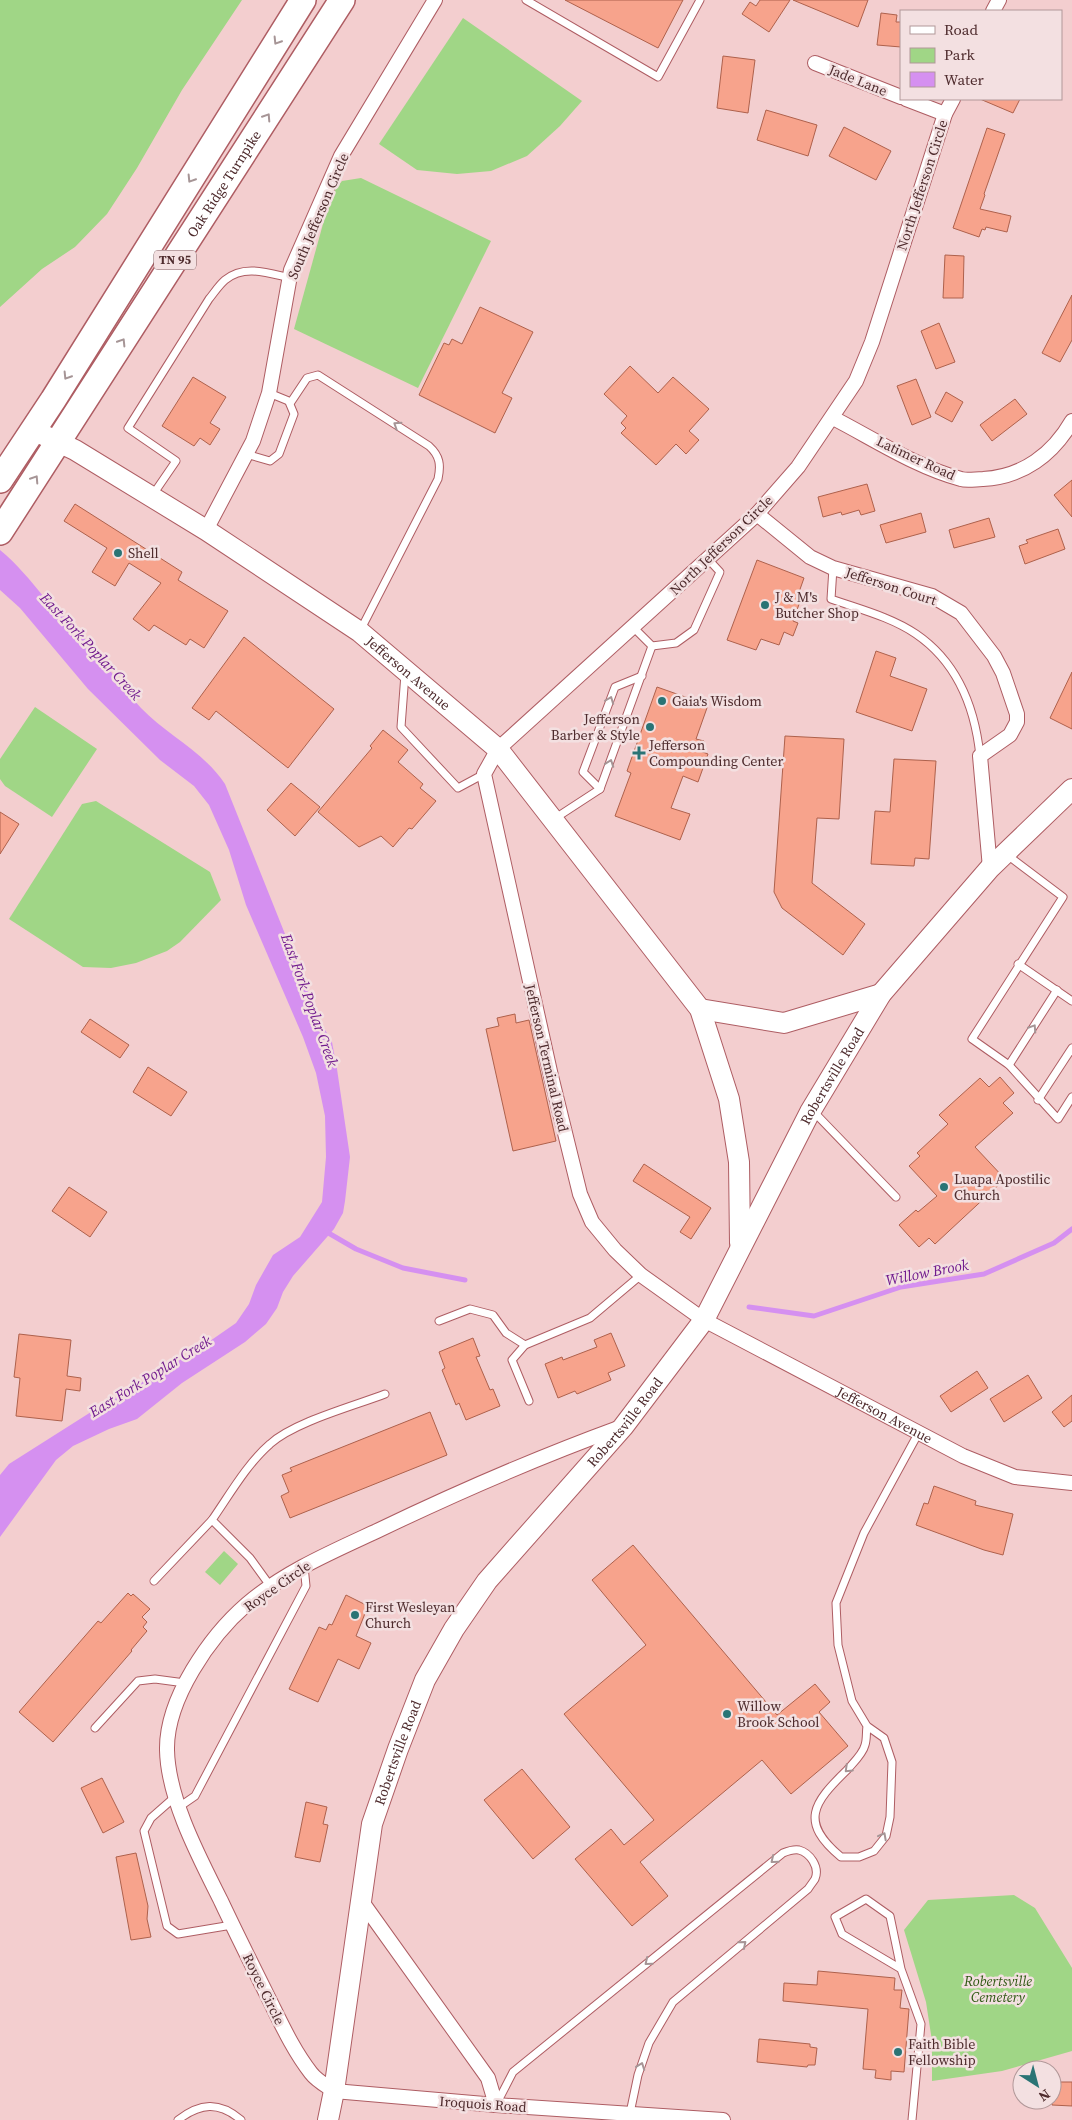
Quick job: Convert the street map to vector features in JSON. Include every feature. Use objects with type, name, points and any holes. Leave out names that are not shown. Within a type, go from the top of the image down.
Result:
[{"type":"highway","name":"TN 95","points":[[0,480],[303,0]]},
{"type":"highway","name":"Oak Ridge Turnpike","points":[[4,526],[342,0]]},
{"type":"street","name":"South Jefferson Circle","points":[[206,530],[253,441],[269,393],[292,270],[341,156],[434,0]]},
{"type":"street","name":"Jade Lane","points":[[815,63],[900,97]]},
{"type":"street","name":"Jade Lane","points":[[909,100],[945,114]]},
{"type":"street","name":"North Jefferson Circle","points":[[498,749],[757,514],[798,467],[833,418],[856,381],[872,342],[945,114],[952,100]]},
{"type":"street","name":"Latimer Road","points":[[833,418],[919,463],[963,480],[994,478],[1014,474],[1049,452],[1072,421]]},
{"type":"street","name":"Jefferson Avenue","points":[[33,430],[75,450],[206,530],[360,632],[498,749],[700,1009],[729,1098],[739,1162],[740,1248]]},
{"type":"street","name":"Jefferson Court","points":[[757,514],[810,557],[833,568],[932,596],[960,614],[981,638],[1003,674],[1017,714],[1017,722],[1010,735],[980,756]]},
{"type":"street","points":[[484,774],[498,749]]},
{"type":"street","points":[[980,756],[990,868]]},
{"type":"street","name":"Jefferson Terminal Road","points":[[484,774],[551,1076],[580,1194],[592,1222],[615,1250],[641,1275],[704,1320]]},
{"type":"street","name":"Robertsville Road","points":[[328,2120],[334,2091],[372,1824],[398,1749],[425,1680],[454,1630],[487,1580],[622,1426],[704,1320],[811,1109],[881,994],[990,868],[1072,789]]},
{"type":"street","points":[[700,1009],[784,1023],[881,994]]},
{"type":"street","name":"Jefferson Avenue","points":[[704,1320],[963,1456],[1015,1477],[1072,1483]]},
{"type":"street","name":"Royce Circle","points":[[334,2091],[312,2076],[288,2039],[193,1843],[169,1772],[166,1749],[169,1726],[185,1682],[200,1656],[247,1604],[304,1565],[431,1505],[572,1445],[622,1426]]},
{"type":"street","points":[[360,1899],[488,2078],[496,2105]]},
{"type":"street","name":"Iroquois Road","points":[[334,2091],[496,2105],[723,2120]]},
{"type":"lane","points":[[526,0],[658,77],[700,0]]},
{"type":"lane","points":[[151,497],[176,461],[128,428],[209,299],[225,280],[238,273],[257,270],[290,278]]},
{"type":"lane","points":[[289,402],[294,400],[307,378],[318,374],[429,446],[436,453],[440,469],[438,479],[360,632]]},
{"type":"lane","points":[[246,454],[270,461],[276,456],[294,414],[289,402],[269,393]]},
{"type":"lane","points":[[652,646],[676,643],[694,630],[720,572],[708,559]]},
{"type":"lane","points":[[833,568],[831,599],[892,621],[916,634],[939,655],[954,673],[967,696],[977,730],[980,756]]},
{"type":"lane","points":[[633,627],[652,646]]},
{"type":"lane","points":[[554,819],[600,789],[652,646]]},
{"type":"lane","points":[[405,669],[401,727],[458,788],[484,774]]},
{"type":"lane","points":[[600,789],[583,772],[615,687],[642,676]]},
{"type":"lane","points":[[1006,854],[1063,897],[1018,964],[972,1039],[1009,1065],[1038,1100],[1058,1120],[1072,1098]]},
{"type":"lane","points":[[1018,964],[1072,1001]]},
{"type":"lane","points":[[1009,1065],[1057,990]]},
{"type":"lane","points":[[1038,1100],[1072,1048]]},
{"type":"lane","points":[[811,1109],[896,1198]]},
{"type":"lane","points":[[529,1401],[512,1360],[525,1345],[590,1318],[641,1275]]},
{"type":"lane","points":[[439,1321],[470,1308],[493,1315],[506,1333],[525,1345]]},
{"type":"lane","points":[[154,1581],[212,1520],[242,1476],[270,1443],[299,1426],[386,1394]]},
{"type":"lane","points":[[867,1726],[865,1747],[855,1762],[829,1787],[816,1804],[816,1826],[827,1846],[841,1857],[859,1857],[874,1851],[886,1836],[890,1816],[892,1762],[884,1738],[867,1726],[852,1701],[838,1645],[836,1603],[864,1533],[919,1432]]},
{"type":"lane","points":[[212,1520],[250,1558],[272,1587]]},
{"type":"lane","points":[[232,1925],[178,1934],[167,1926],[144,1831],[151,1818],[178,1801],[195,1796],[306,1586],[304,1565]]},
{"type":"lane","points":[[95,1728],[138,1682],[155,1679],[185,1682]]},
{"type":"lane","points":[[496,2105],[513,2072],[783,1853],[799,1850],[811,1857],[816,1867],[815,1878],[808,1889],[673,2002],[649,2043],[638,2075],[630,2114]]},
{"type":"lane","points":[[901,1969],[842,1934],[835,1917],[866,1899],[890,1916],[901,1969],[921,2024],[912,2120]]},
{"type":"lane","points":[[178,2120],[187,2113],[203,2106],[218,2107],[231,2111],[241,2120]]},
{"type":"green space","points":[[0,0],[242,0],[182,90],[137,168],[107,214],[75,247],[42,269],[0,307]]},
{"type":"green space","points":[[463,18],[582,101],[560,126],[527,156],[491,171],[457,174],[417,170],[379,144]]},
{"type":"green space","points":[[361,178],[491,241],[418,388],[294,329],[331,195],[342,181]]},
{"type":"green space","points":[[35,707],[97,749],[52,817],[5,786],[0,779],[0,759]]},
{"type":"green space","points":[[96,801],[210,872],[221,900],[180,942],[167,951],[136,963],[111,968],[83,967],[9,919],[82,804]]},
{"type":"green space","points":[[224,1551],[238,1564],[220,1585],[205,1572]]},
{"type":"green space","name":"Robertsville Cemetery","points":[[1014,1895],[1035,1908],[1072,1968],[1072,2051],[1040,2060],[1012,2060],[1012,2068],[1002,2071],[932,2081],[932,2041],[926,2002],[904,1930],[928,1900]]},
{"type":"water","name":"East Fork Poplar Creek","points":[[0,550],[18,567],[47,601],[72,623],[141,708],[207,762],[225,784],[319,1019],[332,1042],[350,1157],[343,1213],[334,1229],[293,1276],[283,1292],[277,1308],[266,1324],[245,1342],[182,1383],[137,1419],[109,1429],[73,1446],[56,1460],[0,1537],[0,1475],[9,1464],[91,1412],[197,1350],[236,1323],[249,1304],[256,1285],[273,1255],[300,1237],[322,1202],[326,1157],[325,1116],[316,1073],[303,1037],[246,905],[229,850],[209,805],[194,786],[160,760],[88,689],[20,608],[0,590]]},
{"type":"building","points":[[565,0],[683,0],[658,48]]},
{"type":"building","points":[[760,0],[790,0],[769,32],[742,14],[750,2],[756,6]]},
{"type":"building","points":[[793,0],[868,0],[858,27]]},
{"type":"building","points":[[881,13],[897,15],[896,22],[900,22],[900,47],[877,45]]},
{"type":"building","points":[[723,56],[755,60],[748,113],[717,108]]},
{"type":"building","points":[[982,100],[1020,100],[1013,113]]},
{"type":"building","points":[[766,110],[817,125],[808,156],[757,140]]},
{"type":"building","points":[[844,127],[891,151],[876,180],[829,156]]},
{"type":"building","points":[[987,128],[1005,134],[980,209],[1011,216],[1007,232],[986,227],[985,230],[982,229],[979,237],[953,228]]},
{"type":"building","points":[[945,255],[964,256],[963,298],[943,298]]},
{"type":"building","points":[[1072,295],[1072,340],[1060,362],[1042,353]]},
{"type":"building","points":[[480,307],[533,332],[502,393],[512,398],[495,433],[419,395],[444,343],[449,345],[452,339],[462,344]]},
{"type":"building","points":[[939,323],[955,362],[936,369],[921,331]]},
{"type":"building","points":[[630,366],[658,393],[673,377],[709,409],[689,431],[699,440],[686,454],[676,444],[656,465],[621,433],[626,428],[621,423],[627,416],[604,394]]},
{"type":"building","points":[[193,377],[226,397],[210,423],[220,429],[210,445],[200,438],[194,446],[162,426]]},
{"type":"building","points":[[916,379],[931,417],[912,425],[897,386]]},
{"type":"building","points":[[946,392],[963,402],[952,422],[935,413]]},
{"type":"building","points":[[1015,399],[1027,414],[992,441],[980,425]]},
{"type":"building","points":[[1072,480],[1072,517],[1054,495]]},
{"type":"building","points":[[867,484],[875,511],[861,515],[859,510],[842,515],[841,512],[823,517],[818,497]]},
{"type":"building","points":[[75,504],[182,572],[178,580],[228,611],[204,648],[190,639],[186,645],[154,625],[149,631],[133,619],[161,583],[129,563],[115,586],[92,572],[107,548],[64,521]]},
{"type":"building","points":[[921,513],[926,532],[886,543],[880,525]]},
{"type":"building","points":[[989,518],[995,537],[954,548],[949,530]]},
{"type":"building","points":[[1058,529],[1065,549],[1025,564],[1019,546],[1028,543],[1026,540]]},
{"type":"building","points":[[757,560],[804,578],[798,595],[802,596],[793,621],[798,623],[793,636],[784,632],[779,645],[761,639],[756,650],[727,640]]},
{"type":"building","points":[[244,637],[334,709],[288,768],[216,711],[209,720],[192,708]]},
{"type":"building","points":[[876,651],[896,658],[890,676],[927,689],[912,731],[856,712]]},
{"type":"building","points":[[1072,672],[1072,729],[1050,718]]},
{"type":"building","points":[[657,687],[708,705],[696,739],[704,741],[700,751],[708,754],[698,782],[683,776],[671,808],[690,814],[680,840],[615,816],[631,773],[627,771]]},
{"type":"building","points":[[383,730],[408,750],[398,762],[423,784],[420,788],[436,801],[412,829],[409,828],[393,847],[381,836],[359,847],[318,812],[372,748],[370,746]]},
{"type":"building","points":[[785,736],[844,739],[839,819],[817,818],[812,883],[865,924],[843,955],[782,908],[774,892]]},
{"type":"building","points":[[894,759],[936,761],[929,859],[915,858],[914,866],[871,864],[875,811],[890,812]]},
{"type":"building","points":[[291,783],[320,807],[295,836],[267,810]]},
{"type":"building","points":[[0,812],[19,824],[0,854]]},
{"type":"building","points":[[515,1014],[516,1023],[529,1020],[556,1141],[513,1151],[486,1029],[499,1026],[497,1018]]},
{"type":"building","points":[[90,1019],[129,1045],[120,1058],[81,1032]]},
{"type":"building","points":[[148,1067],[187,1092],[171,1116],[133,1092]]},
{"type":"building","points":[[1000,1077],[1014,1093],[1003,1103],[1013,1113],[975,1147],[1005,1179],[935,1244],[929,1238],[919,1247],[899,1225],[916,1210],[918,1212],[937,1196],[909,1166],[920,1156],[917,1153],[948,1124],[939,1115],[980,1078],[989,1087]]},
{"type":"building","points":[[644,1164],[711,1208],[691,1239],[680,1232],[690,1217],[633,1181]]},
{"type":"building","points":[[69,1187],[107,1212],[90,1237],[52,1211]]},
{"type":"building","points":[[611,1333],[625,1366],[608,1373],[611,1380],[577,1394],[575,1391],[558,1398],[545,1364],[562,1357],[563,1360],[597,1347],[594,1340]]},
{"type":"building","points":[[19,1334],[71,1340],[67,1376],[81,1378],[80,1391],[66,1389],[62,1421],[16,1416],[20,1378],[14,1377]]},
{"type":"building","points":[[473,1338],[480,1356],[476,1357],[490,1390],[493,1389],[500,1406],[466,1420],[459,1403],[456,1405],[442,1370],[445,1368],[439,1352]]},
{"type":"building","points":[[977,1371],[988,1388],[951,1412],[940,1396]]},
{"type":"building","points":[[1028,1375],[1042,1398],[1004,1422],[990,1399]]},
{"type":"building","points":[[1072,1395],[1072,1421],[1064,1427],[1052,1412]]},
{"type":"building","points":[[430,1412],[447,1455],[290,1518],[281,1496],[289,1492],[282,1475],[292,1471],[290,1468]]},
{"type":"building","points":[[934,1486],[976,1501],[975,1505],[1013,1514],[1003,1555],[916,1525],[924,1503],[928,1504]]},
{"type":"building","name":"Willow Brook School","points":[[633,1545],[777,1715],[815,1684],[830,1702],[819,1712],[848,1746],[791,1794],[762,1760],[640,1862],[668,1896],[632,1926],[575,1859],[611,1829],[624,1845],[654,1820],[564,1714],[646,1645],[592,1580]]},
{"type":"building","points":[[128,1593],[131,1596],[133,1594],[150,1609],[142,1617],[147,1622],[143,1627],[147,1631],[53,1742],[19,1712],[98,1621],[101,1623]]},
{"type":"building","points":[[346,1595],[368,1606],[356,1636],[371,1643],[359,1669],[338,1659],[318,1702],[289,1689],[319,1627],[326,1630],[329,1624],[332,1625]]},
{"type":"building","points":[[522,1769],[570,1827],[533,1859],[484,1800]]},
{"type":"building","points":[[102,1778],[124,1822],[103,1833],[81,1788]]},
{"type":"building","points":[[306,1802],[327,1807],[323,1824],[328,1825],[320,1862],[295,1857]]},
{"type":"building","points":[[136,1853],[148,1906],[147,1919],[151,1937],[131,1940],[116,1857]]},
{"type":"building","points":[[818,1971],[895,1978],[894,1990],[902,1990],[900,2008],[909,2009],[904,2072],[891,2071],[891,2080],[875,2078],[876,2070],[863,2069],[868,2009],[783,2001],[784,1983],[817,1985]]},
{"type":"building","points":[[759,2039],[810,2044],[810,2047],[817,2048],[815,2065],[808,2065],[807,2067],[757,2062]]},
{"type":"building","points":[[1062,2082],[1072,2082],[1072,2106],[1062,2106]]},
{"type":"waterway","name":"Willow Brook","points":[[749,1307],[814,1316],[901,1287],[984,1274],[1054,1243],[1072,1229]]},
{"type":"waterway","name":"Willow Brook","points":[[325,1231],[356,1249],[403,1268],[465,1280]]},
{"type":"place","name":"Shell","points":[[118,553]]},
{"type":"place","name":"J & M's Butcher Shop","points":[[765,605]]},
{"type":"place","name":"Gaia's Wisdom","points":[[662,701]]},
{"type":"place","name":"Jefferson Barber & Style","points":[[650,727]]},
{"type":"place","name":"Jefferson Compounding Center","points":[[639,753]]},
{"type":"place","name":"Luapa Apostilic Church","points":[[944,1187]]},
{"type":"place","name":"First Wesleyan Church","points":[[355,1615]]},
{"type":"place","name":"Willow Brook School","points":[[727,1714]]},
{"type":"place","name":"Faith Bible Fellowship","points":[[898,2052]]}]
